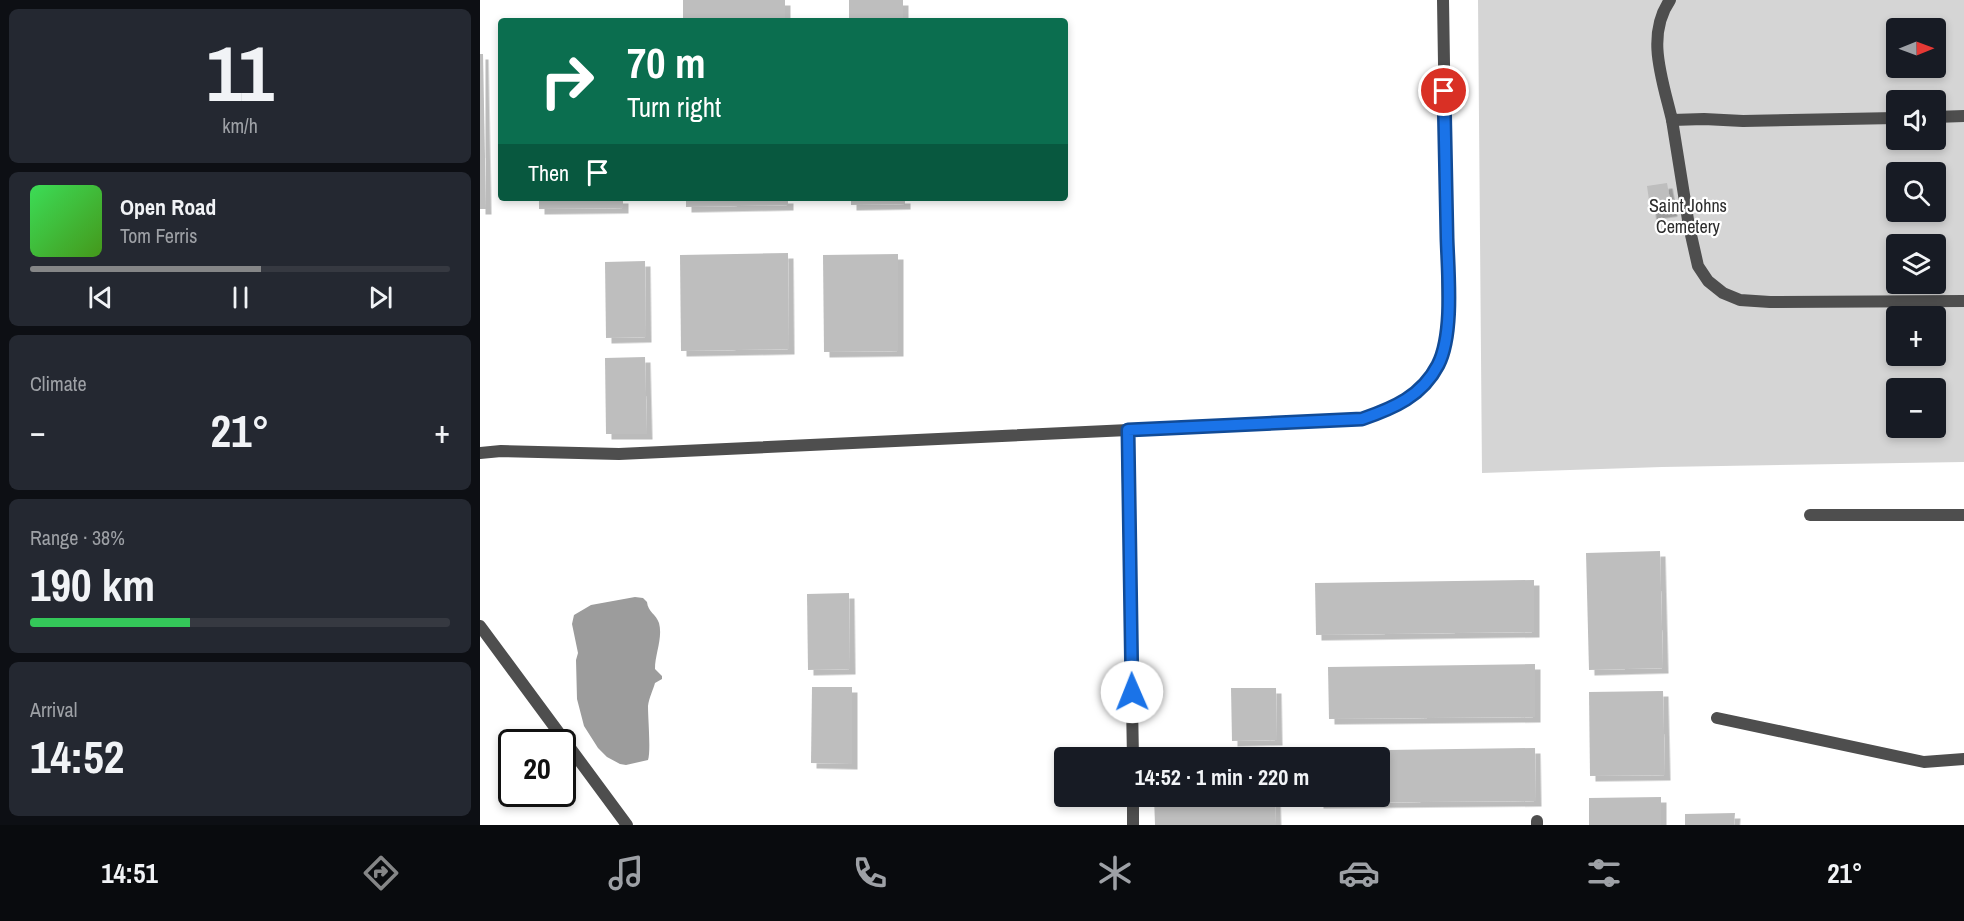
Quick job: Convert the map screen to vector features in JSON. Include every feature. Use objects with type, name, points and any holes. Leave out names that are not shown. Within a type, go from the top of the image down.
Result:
[{"type":"lane","points":[[480,453],[501,451],[620,454],[1362,419],[1392,409],[1412,396],[1439,364],[1448,319],[1443,0]]},
{"type":"lane","points":[[1670,0],[1662,12],[1657,29],[1657,51],[1672,120],[1689,226],[1698,266],[1708,281],[1723,293],[1740,300],[1770,302],[1964,301]]},
{"type":"lane","points":[[1946,117],[1964,116]]},
{"type":"lane","points":[[1672,120],[1886,118]]},
{"type":"lane","points":[[1128,430],[1133,747]]},
{"type":"lane","points":[[1810,515],[1964,515]]},
{"type":"lane","points":[[480,626],[627,825]]},
{"type":"lane","points":[[1717,718],[1924,762],[1964,759]]},
{"type":"lane","points":[[1133,807],[1133,825]]},
{"type":"green space","name":"Saint Johns Cemetery","points":[[1478,0],[1964,0],[1964,462],[1662,467],[1482,473]]},
{"type":"shaded area","points":[[635,597],[643,598],[647,602],[659,623],[660,634],[655,669],[662,679],[655,683],[648,706],[648,760],[626,765],[607,757],[598,748],[584,726],[577,699],[576,660],[578,653],[572,624],[574,615],[591,605]]},
{"type":"building","points":[[683,0],[785,0],[785,18],[683,18]]},
{"type":"building","points":[[849,0],[903,0],[903,18],[849,18]]},
{"type":"building","points":[[480,54],[483,54],[486,209],[480,209]]},
{"type":"building","points":[[1667,183],[1672,211],[1651,214],[1647,186]]},
{"type":"building","points":[[539,201],[623,201],[623,208],[539,209]]},
{"type":"building","points":[[686,201],[788,201],[788,205],[686,207]]},
{"type":"building","points":[[851,201],[905,201],[905,204],[851,205]]},
{"type":"building","points":[[788,253],[789,349],[681,351],[680,255]]},
{"type":"building","points":[[898,254],[898,351],[824,352],[823,255]]},
{"type":"building","points":[[645,261],[646,337],[606,338],[605,262]]},
{"type":"building","points":[[645,357],[647,434],[606,434],[605,358]]},
{"type":"building","points":[[1660,551],[1663,668],[1589,670],[1586,553]]},
{"type":"building","points":[[1534,580],[1534,632],[1316,635],[1315,583]]},
{"type":"building","points":[[849,593],[850,669],[808,670],[807,594]]},
{"type":"building","points":[[1535,664],[1535,717],[1329,719],[1328,667]]},
{"type":"building","points":[[812,687],[852,687],[852,764],[811,763]]},
{"type":"building","points":[[1231,688],[1276,688],[1277,740],[1232,741]]},
{"type":"building","points":[[1663,691],[1665,775],[1590,776],[1589,692]]},
{"type":"building","points":[[1535,748],[1536,801],[1390,802],[1390,750]]},
{"type":"building","points":[[1661,797],[1661,825],[1589,825],[1589,798]]},
{"type":"building","points":[[1154,807],[1275,807],[1276,825],[1155,825]]},
{"type":"building","points":[[1735,813],[1734,825],[1685,825],[1685,814]]},
{"type":"route","points":[[1132,692],[1128,430],[1362,419],[1392,409],[1412,396],[1425,383],[1439,364],[1448,319],[1444,91]]}]
